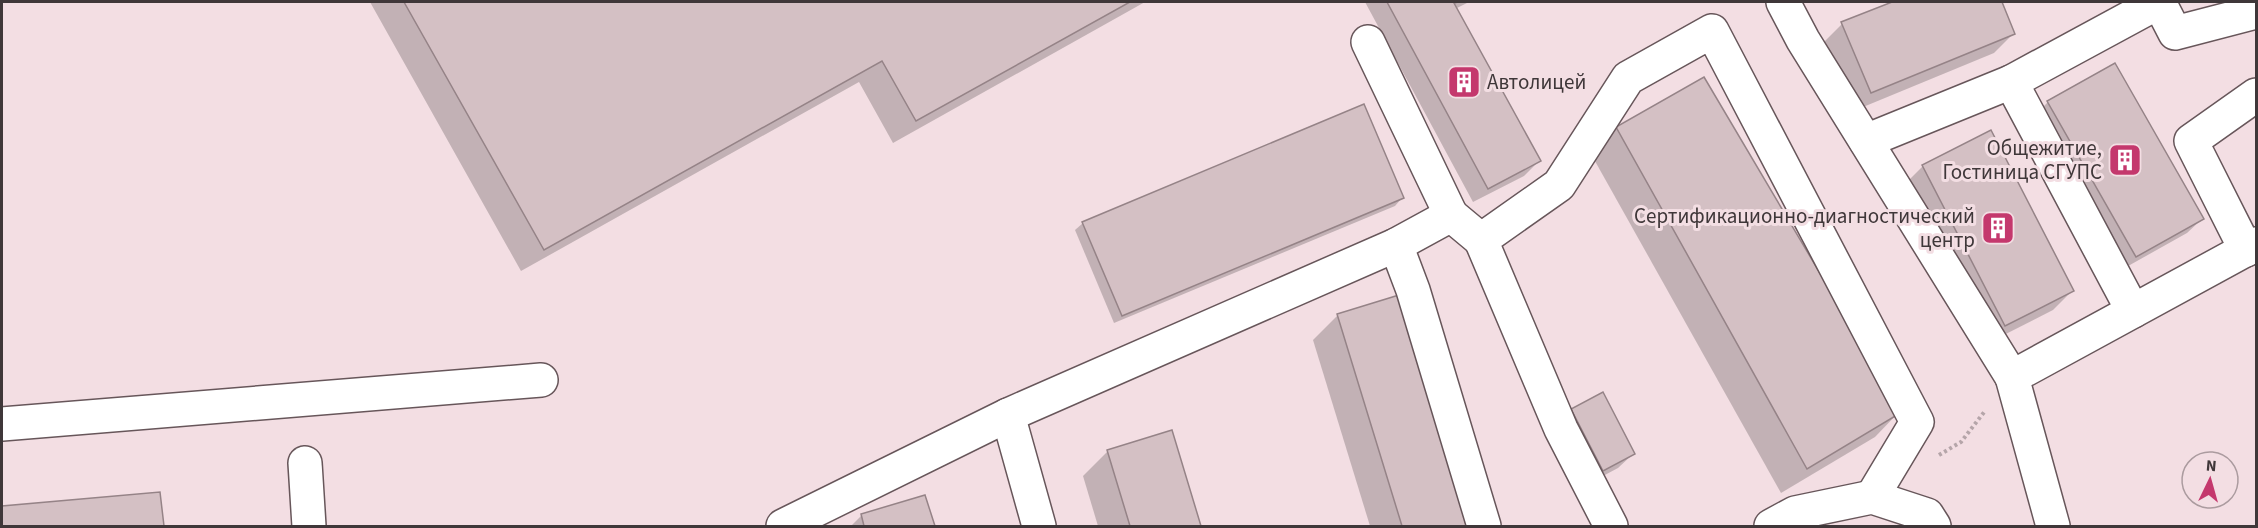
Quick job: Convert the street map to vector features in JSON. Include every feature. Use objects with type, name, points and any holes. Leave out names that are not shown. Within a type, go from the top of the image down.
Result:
[{"type":"lane","points":[[1783,2],[1803,39],[2012,377],[2053,526]]},
{"type":"lane","points":[[1866,141],[2012,82],[2159,2],[2175,33],[2256,12]]},
{"type":"lane","points":[[1481,240],[1559,185],[1628,78],[1712,32],[1917,422],[1872,496]]},
{"type":"lane","points":[[1368,42],[1451,215],[1481,240],[1561,429],[1611,526]]},
{"type":"lane","points":[[2012,82],[2133,311]]},
{"type":"lane","points":[[2012,377],[2251,247],[2191,141],[2256,95]]},
{"type":"lane","points":[[783,526],[1008,415],[1396,245],[1451,215]]},
{"type":"lane","points":[[1396,245],[1413,290],[1484,526]]},
{"type":"lane","points":[[2,424],[541,380]]},
{"type":"lane","points":[[1008,415],[1038,526]]},
{"type":"lane","points":[[305,463],[309,526]]},
{"type":"lane","points":[[1771,526],[1795,513],[1872,496],[1927,515],[1934,526]]},
{"type":"building","points":[[404,2],[1130,2],[916,121],[882,61],[544,250]]},
{"type":"building","name":"Автолицей","points":[[1387,2],[1458,2],[1454,3],[1541,161],[1488,189]]},
{"type":"building","points":[[1892,2],[2002,2],[2015,34],[1871,93],[1841,22]]},
{"type":"building","name":"Общежитие, Гостиница СГУПС","points":[[2115,63],[2204,219],[2136,257],[2047,101]]},
{"type":"building","points":[[1704,77],[1902,412],[1807,469],[1616,127]]},
{"type":"building","points":[[1364,104],[1404,198],[1122,316],[1082,222]]},
{"type":"building","name":"Сертификационно-диагностический центр","points":[[1991,130],[2074,291],[2005,326],[1922,165]]},
{"type":"building","points":[[1399,295],[1470,526],[1402,526],[1337,314]]},
{"type":"building","points":[[1603,392],[1635,454],[1603,471],[1571,409]]},
{"type":"building","points":[[1172,430],[1201,526],[1130,526],[1107,450]]},
{"type":"building","points":[[160,492],[164,526],[2,526],[2,506]]},
{"type":"building","points":[[925,495],[935,526],[864,526],[861,514]]},
{"type":"place","name":"Автолицей","points":[[1464,82]]},
{"type":"place","name":"Общежитие, Гостиница СГУПС","points":[[2125,160]]},
{"type":"place","name":"Сертификационно-диагностический центр","points":[[1998,228]]}]
